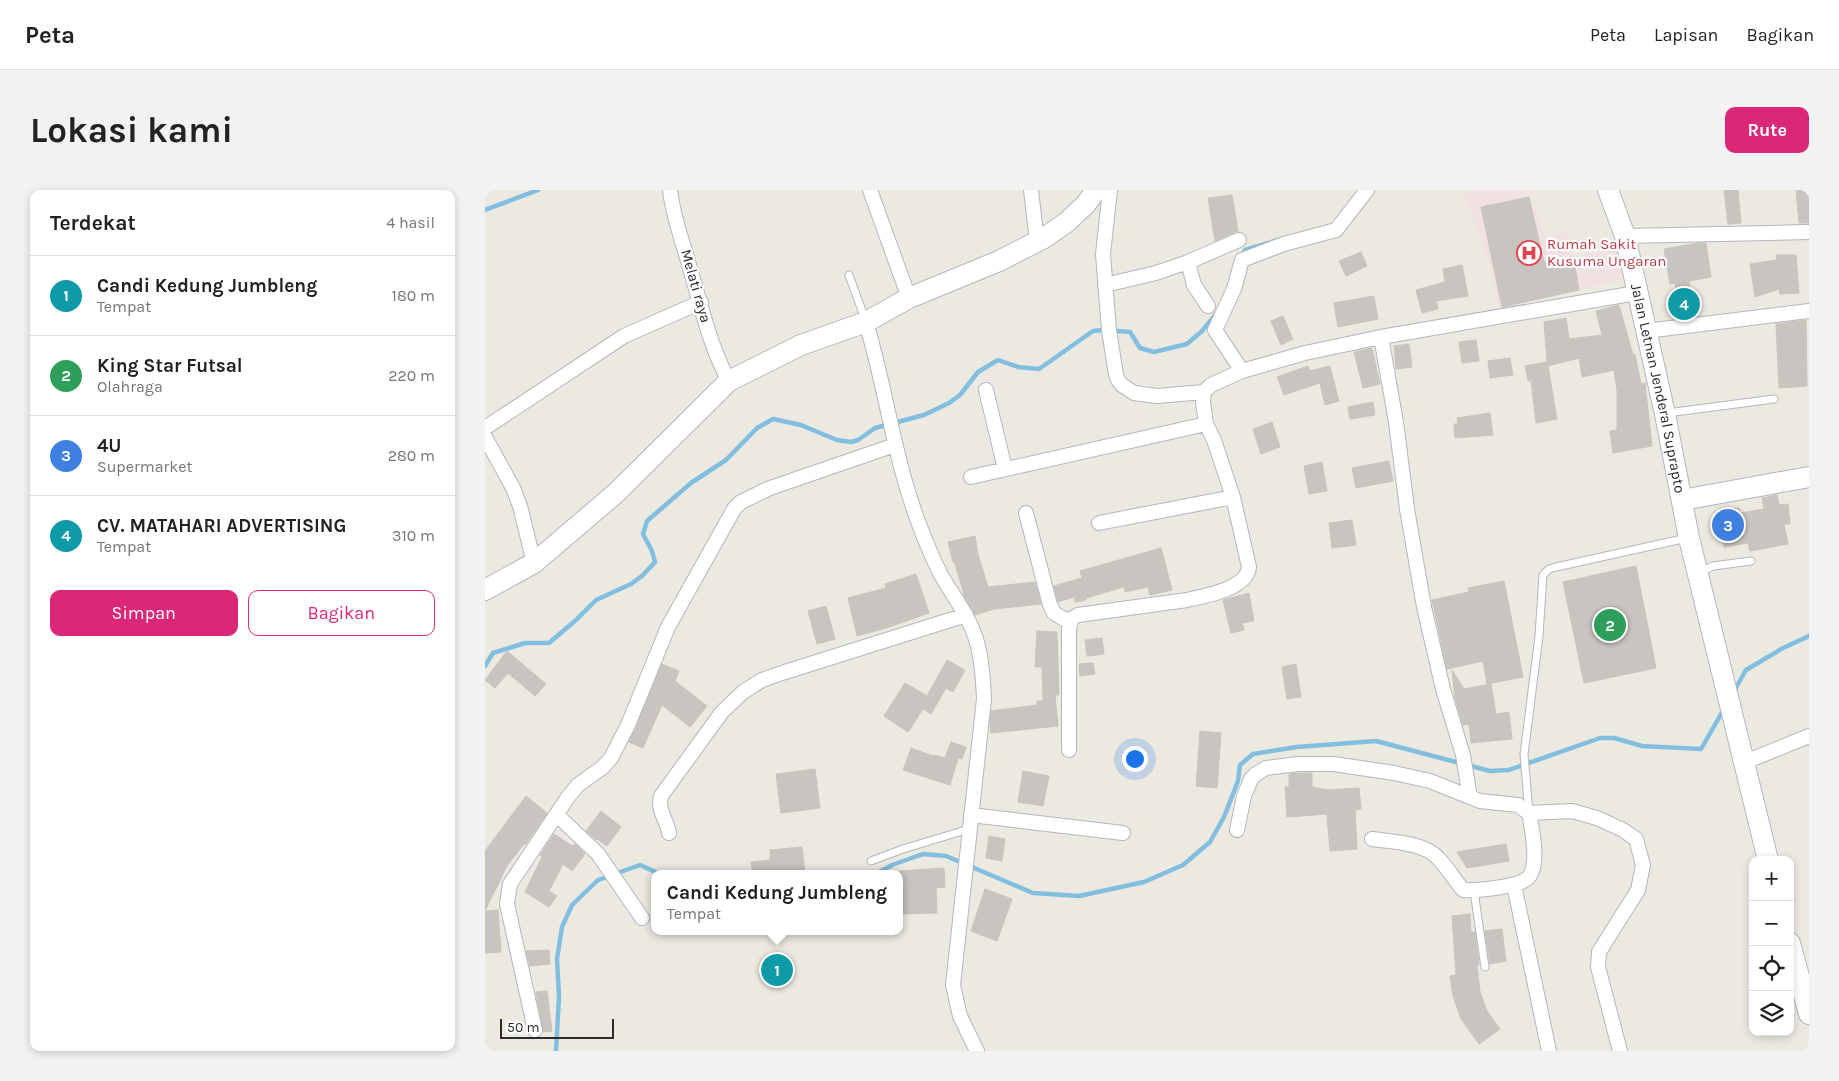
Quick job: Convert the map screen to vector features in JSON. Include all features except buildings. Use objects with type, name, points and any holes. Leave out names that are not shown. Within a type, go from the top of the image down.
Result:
[{"type":"street","name":"Melati raya","points":[[670,190],[679,228],[720,365],[729,381]]},
{"type":"street","points":[[870,190],[909,298]]},
{"type":"street","points":[[1031,190],[1037,242]]},
{"type":"street","points":[[485,590],[534,563],[617,492],[729,381],[801,345],[866,322],[909,298],[999,261],[1037,242],[1067,222],[1096,190]]},
{"type":"street","points":[[1110,190],[1103,254],[1109,332],[1116,375],[1122,385],[1129,390],[1157,396],[1204,392]]},
{"type":"street","points":[[1242,371],[1215,330],[1235,289],[1242,260],[1284,244],[1336,230],[1367,190]]},
{"type":"street","name":"Jalan Letnan Jenderal Suprapto","points":[[1608,190],[1625,236],[1636,292],[1665,414],[1689,538],[1767,856]]},
{"type":"street","points":[[1625,236],[1809,232]]},
{"type":"street","points":[[1105,285],[1156,273],[1188,262],[1239,240]]},
{"type":"street","points":[[1188,262],[1194,285],[1208,306]]},
{"type":"street","points":[[1069,750],[1069,622],[1073,616],[1187,600],[1233,587],[1248,572],[1249,567],[1233,497],[1214,440],[1206,424],[1203,402],[1204,392],[1211,385],[1242,371],[1305,353],[1381,337],[1636,292]]},
{"type":"street","points":[[485,428],[624,336],[701,302]]},
{"type":"street","points":[[1646,331],[1809,310]]},
{"type":"street","points":[[866,322],[888,407],[895,445],[919,524],[940,573],[966,615],[977,640],[983,678],[984,699],[953,985],[960,1016],[977,1051]]},
{"type":"street","points":[[1381,337],[1424,607],[1443,689],[1463,755],[1470,797]]},
{"type":"street","points":[[986,390],[1005,469]]},
{"type":"street","points":[[971,477],[1206,424]]},
{"type":"street","points":[[485,437],[513,488],[520,506],[534,563]]},
{"type":"street","points":[[535,1030],[507,904],[511,884],[578,785],[603,767],[611,758],[628,725],[668,627],[734,509],[741,502],[770,488],[895,445]]},
{"type":"street","points":[[1682,500],[1809,477]]},
{"type":"street","points":[[1099,523],[1233,497]]},
{"type":"street","points":[[1026,513],[1049,605],[1055,613],[1069,622]]},
{"type":"street","points":[[669,833],[668,825],[660,810],[661,796],[722,712],[743,692],[762,680],[785,672],[966,615]]},
{"type":"street","points":[[1745,762],[1809,736]]},
{"type":"street","points":[[1237,830],[1244,796],[1251,779],[1261,770],[1274,766],[1298,764],[1335,764],[1378,769],[1430,781],[1480,801],[1518,805],[1529,813],[1573,811],[1597,818],[1623,830],[1636,840],[1643,866],[1638,890],[1599,952],[1598,967],[1620,1051]]},
{"type":"street","points":[[1372,839],[1409,844],[1428,851],[1438,858],[1463,890],[1474,891],[1514,885],[1527,879],[1533,868],[1533,839],[1529,813]]},
{"type":"street","points":[[557,815],[598,854],[642,918]]},
{"type":"street","points":[[970,822],[1123,833]]},
{"type":"street","points":[[1514,885],[1549,1051]]},
{"type":"street","points":[[1791,946],[1809,1014]]},
{"type":"lane","points":[[849,275],[866,322]]},
{"type":"lane","points":[[1665,414],[1774,398]]},
{"type":"lane","points":[[1529,813],[1524,754],[1539,636],[1543,575],[1557,567],[1689,538]]},
{"type":"lane","points":[[1698,574],[1713,566],[1751,561]]},
{"type":"lane","points":[[871,861],[970,822]]},
{"type":"lane","points":[[1474,891],[1485,967]]},
{"type":"shaded area","name":"Rumah Sakit Kusuma Ungaran","points":[[1474,190],[1526,190],[1546,237],[1568,231],[1574,257],[1617,248],[1624,279],[1499,309],[1491,268],[1464,194]]},
{"type":"waterway","points":[[485,210],[538,190]]},
{"type":"waterway","points":[[1242,256],[1245,250],[1281,239]]},
{"type":"waterway","points":[[485,666],[493,653],[525,643],[549,643],[596,600],[631,584],[642,576],[655,562],[652,551],[643,534],[647,521],[691,483],[726,460],[757,428],[773,419],[801,425],[837,440],[851,442],[858,440],[875,428],[924,415],[949,403],[960,395],[978,372],[998,360],[1018,367],[1039,369],[1093,331],[1103,330],[1130,332],[1140,348],[1154,352],[1187,344],[1202,331],[1217,313]]},
{"type":"waterway","points":[[1734,691],[1746,670],[1783,648],[1809,636]]},
{"type":"waterway","points":[[883,870],[923,854],[946,856],[1033,893],[1079,896],[1144,882],[1183,865],[1210,842],[1224,817],[1238,781],[1240,765],[1253,754],[1297,747],[1376,741],[1490,771],[1509,770],[1600,738],[1614,738],[1642,746],[1701,749],[1724,709]]},
{"type":"waterway","points":[[556,1051],[559,997],[557,959],[562,927],[572,905],[598,880],[640,865],[651,870]]},
{"type":"place","name":"Rumah Sakit Kusuma Ungaran","points":[[1529,253]]},
{"type":"place","name":"CV. MATAHARI ADVERTISING","points":[[1684,304]]},
{"type":"place","name":"4U","points":[[1728,525]]},
{"type":"place","name":"King Star Futsal","points":[[1610,625]]},
{"type":"place","name":"Candi Kedung Jumbleng","points":[[777,970]]}]
